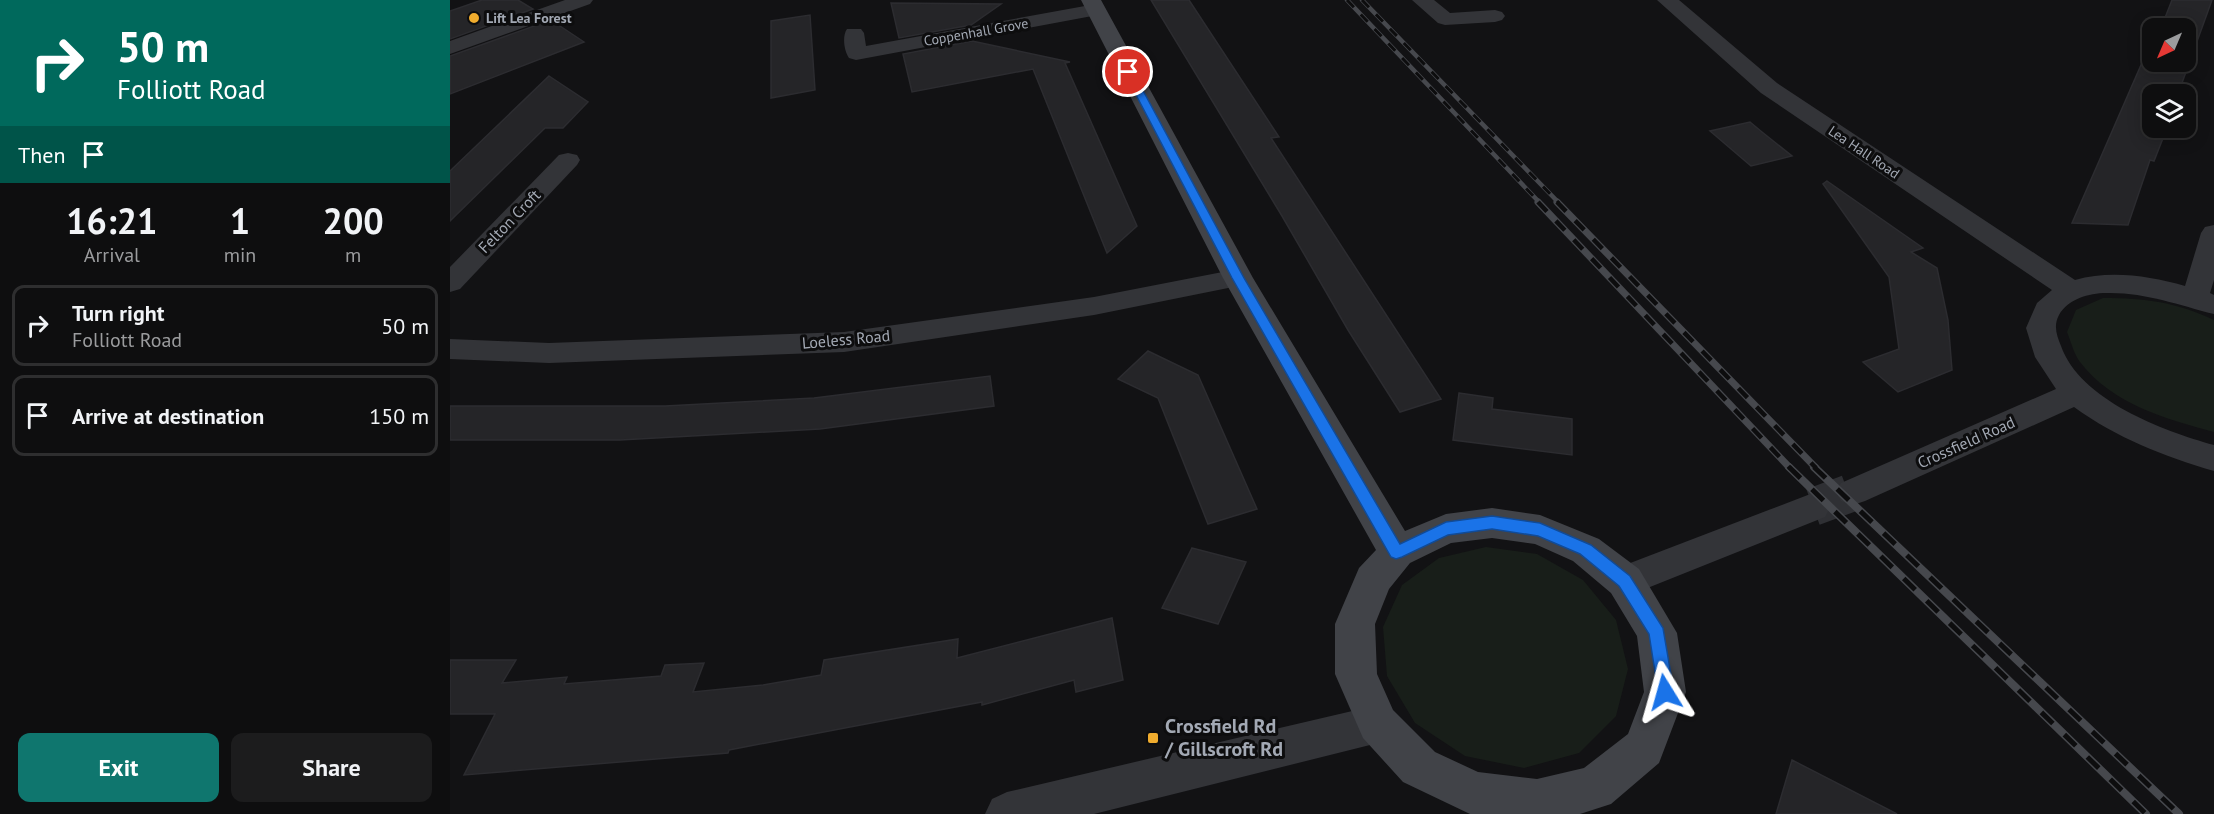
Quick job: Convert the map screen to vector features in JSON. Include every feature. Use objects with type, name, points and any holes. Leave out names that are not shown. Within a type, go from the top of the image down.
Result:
[{"type":"street","points":[[450,48],[583,0]]},
{"type":"street","points":[[1422,0],[1445,19],[1495,16]]},
{"type":"street","name":"Lea Hall Road","points":[[1667,0],[1769,88],[2071,290]]},
{"type":"street","points":[[1093,5],[1238,278],[1396,552]]},
{"type":"street","name":"Coppenhall Grove","points":[[856,53],[1093,5]]},
{"type":"street","name":"Felton Croft","points":[[450,283],[568,160]]},
{"type":"street","points":[[2214,234],[2205,302],[2149,286],[2106,284],[2071,290],[2048,306],[2041,330],[2050,359],[2078,392],[2121,423],[2174,447],[2214,458]]},
{"type":"street","name":"Loeless Road","points":[[450,349],[549,353],[844,342],[1094,306],[1238,278]]},
{"type":"street","name":"Crossfield Road","points":[[1853,492],[2078,392]]},
{"type":"street","points":[[1625,581],[1813,507]]},
{"type":"street","points":[[1492,523],[1540,530],[1586,549],[1625,581],[1657,633],[1665,692],[1644,748],[1602,801],[1537,802],[1476,795],[1419,767],[1378,724],[1356,674],[1355,624],[1373,580],[1396,552],[1446,529],[1492,523]]},
{"type":"street","points":[[1007,814],[1378,724]]},
{"type":"shaded area","points":[[2103,298],[2160,302],[2187,309],[2214,320],[2214,432],[2141,408],[2108,389],[2080,362],[2067,332],[2076,310]]},
{"type":"shaded area","points":[[1486,547],[1537,554],[1583,580],[1616,620],[1628,669],[1616,716],[1579,753],[1524,768],[1465,756],[1415,723],[1387,676],[1383,627],[1402,585],[1439,558]]},
{"type":"building","name":"Lift Lea Forest","points":[[482,0],[518,0],[533,9],[450,39],[450,11]]},
{"type":"building","points":[[1151,0],[1189,0],[1279,137],[1271,138],[1441,399],[1400,412],[1348,330]]},
{"type":"building","points":[[2172,0],[2212,0],[2196,44],[2196,18],[2165,18]]},
{"type":"building","points":[[891,3],[1001,4],[971,25],[899,38]]},
{"type":"building","points":[[810,15],[815,90],[771,98],[771,21]]},
{"type":"building","points":[[551,20],[584,42],[450,94],[450,56]]},
{"type":"building","points":[[972,41],[1070,62],[1065,63],[1137,226],[1107,253],[1033,69],[912,92],[903,54]]},
{"type":"building","points":[[2141,65],[2142,72],[2186,72],[2182,84],[2142,84],[2142,138],[2163,138],[2154,161],[2150,160],[2128,225],[2072,223]]},
{"type":"building","points":[[549,76],[588,102],[563,128],[545,128],[450,221],[450,171]]},
{"type":"building","points":[[1750,122],[1792,156],[1751,166],[1710,131]]},
{"type":"building","points":[[1827,181],[1923,248],[1911,252],[1937,268],[1948,320],[1952,370],[1898,392],[1863,362],[1899,349],[1889,277],[1823,184]]},
{"type":"building","points":[[1148,351],[1198,375],[1257,509],[1208,524],[1158,398],[1118,379]]},
{"type":"building","points":[[990,376],[994,406],[820,429],[620,440],[450,440],[450,406],[665,406],[814,398]]},
{"type":"building","points":[[1459,393],[1493,398],[1492,409],[1572,419],[1572,455],[1453,440]]},
{"type":"building","points":[[1192,548],[1246,562],[1218,624],[1162,608]]},
{"type":"building","points":[[1112,618],[1123,680],[1076,692],[1074,680],[982,705],[982,702],[729,750],[728,753],[464,775],[495,714],[450,714],[450,660],[516,660],[502,683],[567,677],[564,684],[661,676],[665,665],[704,663],[693,692],[763,685],[821,675],[824,660],[958,639],[957,658]]},
{"type":"building","points":[[1792,760],[1897,814],[1776,814]]},
{"type":"tunnel","points":[[1813,507],[1853,492]]},
{"type":"railway","points":[[1347,0],[1540,203]]},
{"type":"railway","points":[[1362,0],[1559,203]]},
{"type":"railway","points":[[1538,202],[1790,468]]},
{"type":"railway","points":[[1557,202],[1816,468]]},
{"type":"railway","points":[[1814,467],[2179,814]]},
{"type":"railway","points":[[1790,468],[2146,814]]},
{"type":"place","name":"Lift Lea Forest","points":[[474,18]]},
{"type":"place","name":"Crossfield Rd / Gillscroft Rd","points":[[1153,738]]},
{"type":"route","points":[[1128,72],[1238,278],[1396,552],[1446,529],[1492,523],[1540,530],[1586,549],[1625,581],[1657,633],[1665,692]]}]
